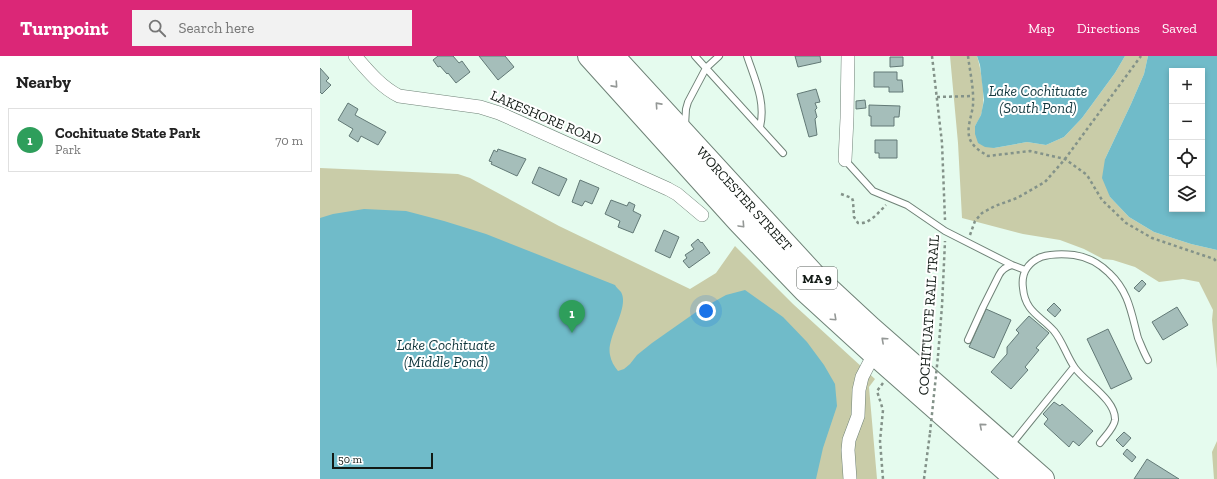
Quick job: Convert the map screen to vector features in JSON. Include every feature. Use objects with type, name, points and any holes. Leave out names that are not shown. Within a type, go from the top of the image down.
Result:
[{"type":"highway","name":"WORCESTER STREET","points":[[589,56],[774,260],[874,354],[1016,479]]},
{"type":"highway","name":"WORCESTER STREET","points":[[613,56],[816,278],[1043,479]]},
{"type":"street","name":"LAKESHORE ROAD","points":[[355,56],[382,85],[399,96],[480,107],[499,113],[668,189],[677,194],[702,215]]},
{"type":"street","points":[[845,160],[848,56]]},
{"type":"street","points":[[850,479],[848,450],[849,440],[858,416],[859,390],[862,377],[874,354]]},
{"type":"lane","points":[[695,56],[783,153]]},
{"type":"lane","points":[[685,135],[686,109],[706,68],[719,56]]},
{"type":"lane","points":[[747,56],[761,98],[762,118],[760,127]]},
{"type":"lane","points":[[845,160],[870,190],[911,207],[945,231],[1012,265],[1025,270]]},
{"type":"lane","points":[[1100,443],[1114,423],[1114,414],[1107,401],[1074,367],[1054,332],[1033,312],[1028,305],[1023,288],[1023,275],[1028,266],[1037,259],[1049,255],[1068,254],[1084,257],[1100,264],[1120,285],[1127,299],[1139,339],[1148,360]]},
{"type":"lane","points":[[968,340],[982,307],[999,275],[1002,270],[1012,265]]},
{"type":"lane","points":[[1008,448],[1074,367]]},
{"type":"path","name":"COCHITUATE RAIL TRAIL","points":[[924,479],[943,299],[945,231],[943,164],[932,56]]},
{"type":"path","points":[[968,56],[972,80],[973,106],[969,122],[969,136],[975,147],[988,156],[1030,151],[1049,154],[1065,159],[1087,175],[1102,200],[1126,223],[1152,238],[1214,259],[1217,262]]},
{"type":"path","points":[[969,243],[973,226],[978,216],[995,206],[1017,198],[1045,182],[1065,159],[1141,56]]},
{"type":"path","points":[[937,97],[972,96]]},
{"type":"path","points":[[842,194],[852,198],[854,217],[858,223],[861,224],[869,221],[893,199]]},
{"type":"path","points":[[883,479],[880,436],[883,410],[877,391],[884,382]]},
{"type":"green space","points":[[950,56],[977,56],[982,78],[983,101],[981,115],[975,126],[994,148],[1027,142],[1046,145],[1064,137],[1082,118],[1115,73],[1125,56],[1148,56],[1144,74],[1105,159],[1110,197],[1129,217],[1154,232],[1191,244],[1217,250],[1217,369],[1212,320],[1213,310],[1199,282],[1183,279],[1159,282],[1135,267],[1113,260],[1103,259],[1084,249],[1060,240],[1023,234],[962,218],[958,143]]},
{"type":"green space","name":"Lake Cochituate (Middle Pond)","points":[[320,168],[458,174],[470,178],[559,226],[690,289],[716,273],[735,246],[793,304],[875,379],[869,387],[877,479],[320,479]]},
{"type":"green space","points":[[1217,441],[1217,479],[1214,479],[1212,452]]},
{"type":"water","name":"Lake Cochituate (South Pond)","points":[[977,56],[1125,56],[1115,73],[1082,118],[1064,137],[1046,145],[1027,142],[994,148],[985,147],[978,143],[975,134],[975,126],[981,115],[984,100],[980,65]]},
{"type":"water","name":"Lake Cochituate (South Pond)","points":[[1148,56],[1217,56],[1217,250],[1191,244],[1154,232],[1129,217],[1110,197],[1102,178],[1105,159],[1144,74]]},
{"type":"water","name":"Lake Cochituate (Middle Pond)","points":[[364,209],[406,211],[444,221],[486,234],[615,285],[621,292],[623,299],[623,306],[611,340],[610,348],[611,359],[618,371],[624,369],[637,355],[652,343],[699,310],[726,295],[745,290],[783,317],[807,342],[824,365],[835,384],[837,406],[823,448],[816,479],[320,479],[320,218],[333,214]]},
{"type":"building","points":[[438,56],[453,56],[459,63],[462,61],[470,72],[456,83],[448,73],[447,74],[440,66],[438,67],[433,60]]},
{"type":"building","points":[[479,56],[505,56],[514,67],[498,80]]},
{"type":"building","points":[[795,56],[820,56],[821,62],[798,67]]},
{"type":"building","points":[[890,57],[903,57],[903,66],[890,67]]},
{"type":"building","points":[[320,68],[329,78],[326,81],[331,85],[322,94],[320,92]]},
{"type":"building","points":[[874,72],[897,72],[897,80],[902,80],[903,92],[889,92],[889,87],[874,87]]},
{"type":"building","points":[[816,89],[820,102],[815,103],[817,108],[815,110],[817,117],[815,119],[817,135],[809,137],[797,94]]},
{"type":"building","points":[[865,100],[866,108],[856,109],[856,101]]},
{"type":"building","points":[[348,103],[358,109],[355,115],[386,132],[378,145],[361,136],[358,142],[349,136],[353,129],[338,120]]},
{"type":"building","points":[[869,105],[900,106],[899,117],[894,117],[894,126],[871,126]]},
{"type":"building","points":[[875,140],[897,140],[897,158],[879,158],[879,153],[875,153]]},
{"type":"building","points":[[498,149],[526,159],[517,176],[491,164],[492,162],[489,161],[494,150],[497,152]]},
{"type":"building","points":[[539,167],[567,179],[559,196],[532,183]]},
{"type":"building","points":[[580,180],[599,188],[592,204],[585,201],[582,206],[572,202]]},
{"type":"building","points":[[611,200],[627,206],[629,202],[635,205],[633,211],[641,215],[633,233],[618,227],[620,221],[605,214]]},
{"type":"building","points":[[664,230],[679,237],[670,258],[655,251]]},
{"type":"building","points":[[698,239],[710,253],[689,268],[683,261],[687,258],[685,255],[694,249],[691,245]]},
{"type":"building","points":[[1142,280],[1146,284],[1139,292],[1134,288]]},
{"type":"building","points":[[1054,303],[1061,310],[1055,317],[1047,310]]},
{"type":"building","points":[[1177,307],[1188,325],[1163,340],[1152,322]]},
{"type":"building","points":[[986,309],[1011,320],[994,358],[969,347]]},
{"type":"building","points":[[1029,316],[1049,333],[1036,348],[1039,350],[1025,367],[1028,370],[1011,389],[991,372],[1007,354],[1007,347],[1019,333],[1016,330]]},
{"type":"building","points":[[1108,329],[1132,379],[1111,389],[1087,339]]},
{"type":"building","points":[[1054,402],[1060,406],[1062,404],[1093,431],[1079,446],[1073,441],[1069,447],[1044,424],[1048,419],[1043,414]]},
{"type":"building","points":[[1124,432],[1131,438],[1123,447],[1116,440]]},
{"type":"building","points":[[1127,449],[1136,457],[1132,462],[1123,454]]},
{"type":"building","points":[[1147,459],[1179,479],[1134,479]]},
{"type":"place","name":"Cochituate State Park","points":[[572,333]]}]
